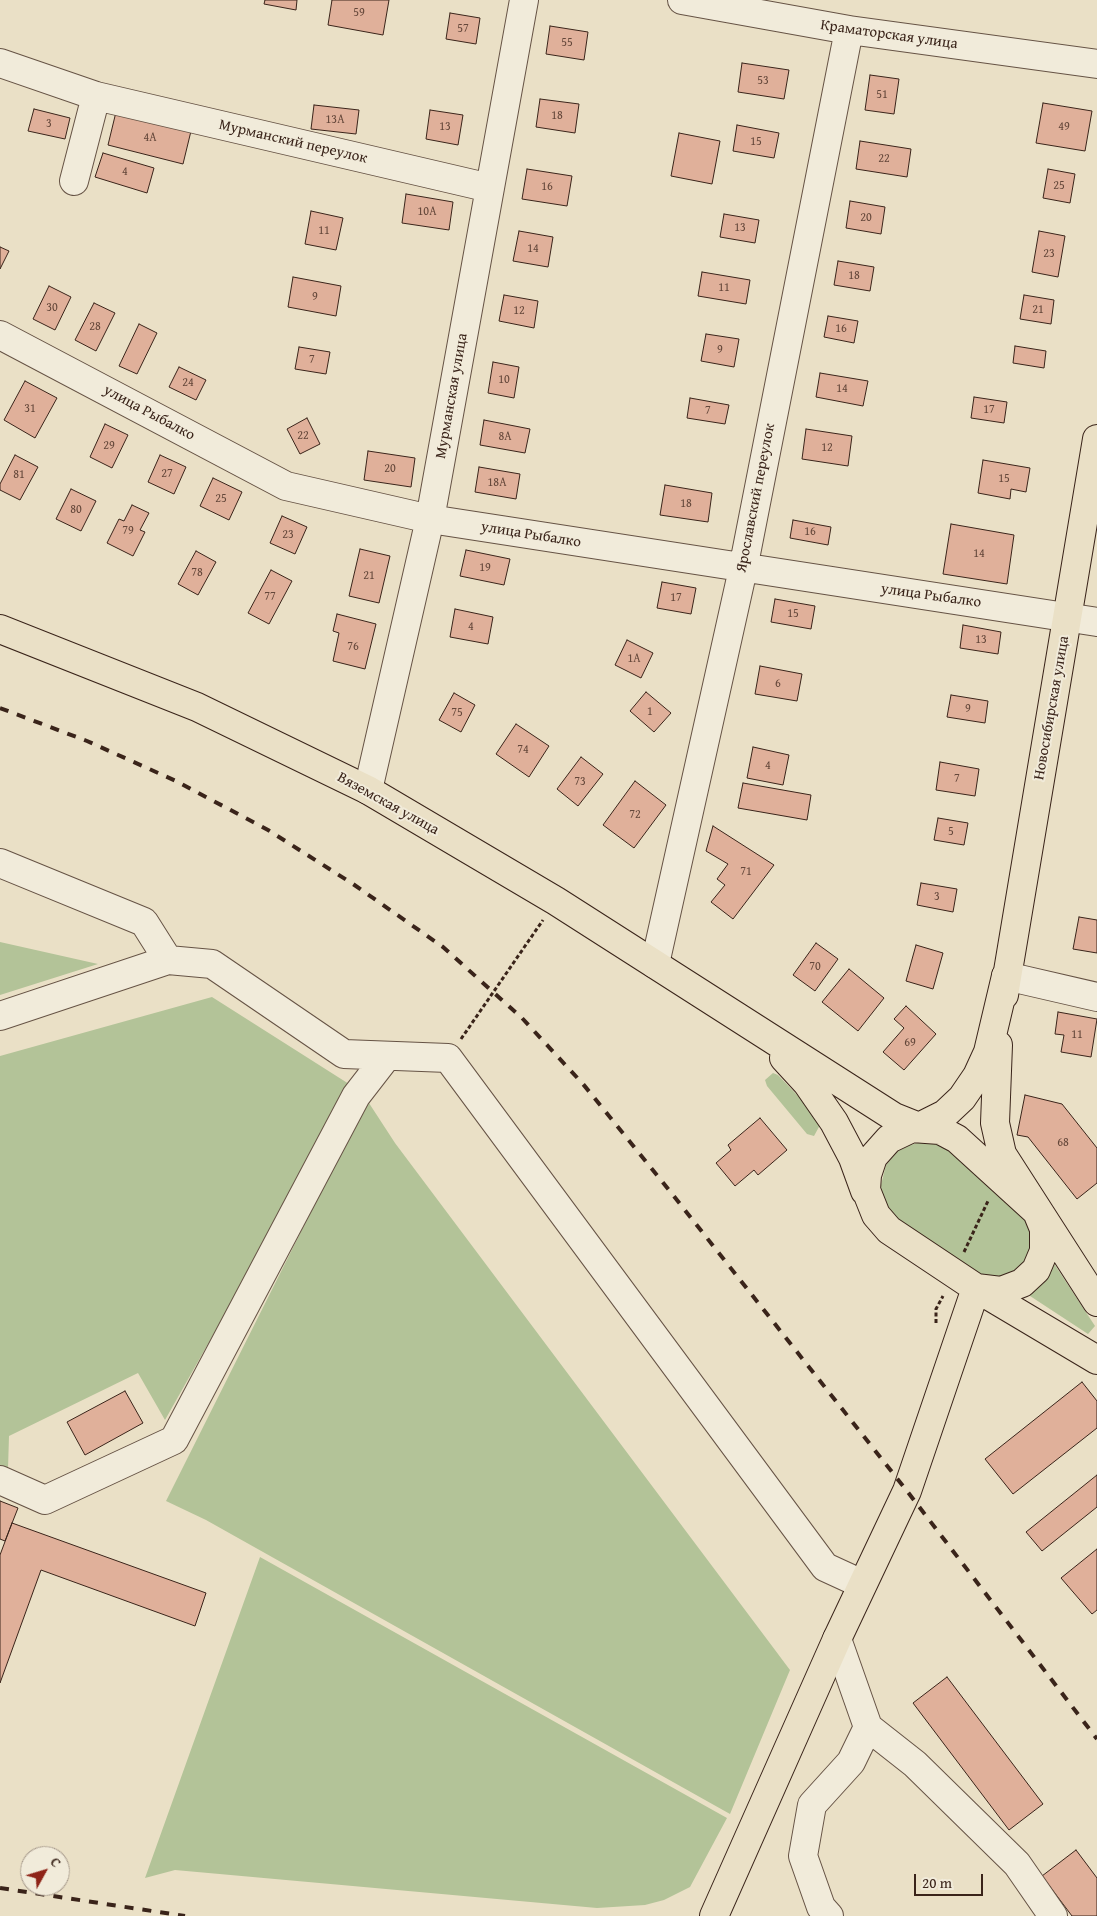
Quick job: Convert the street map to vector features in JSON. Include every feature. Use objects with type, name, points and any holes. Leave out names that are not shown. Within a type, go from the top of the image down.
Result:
[{"type":"main road","name":"Новосибирская улица","points":[[1006,976],[1097,439]]},
{"type":"main road","name":"Вяземская улица","points":[[0,629],[197,707],[368,790],[556,901],[750,1026]]},
{"type":"main road","points":[[868,1198],[867,1175],[878,1150],[896,1134],[936,1120],[962,1098],[977,1076],[988,1052],[1006,976]]},
{"type":"main road","points":[[1006,976],[996,1067],[996,1130],[1002,1154],[1037,1212],[1097,1302]]},
{"type":"main road","points":[[750,1026],[894,1117],[919,1127],[940,1130],[957,1139],[1037,1212],[1043,1225],[1045,1238],[1042,1256],[1036,1270],[1022,1283],[1005,1290],[988,1291],[976,1288]]},
{"type":"main road","points":[[750,1026],[807,1083],[822,1103],[854,1158],[876,1215],[889,1230],[976,1288],[1097,1360]]},
{"type":"main road","points":[[714,1916],[837,1639],[907,1491],[976,1288]]},
{"type":"street","name":"Мурманская улица","points":[[368,790],[430,519],[524,0]]},
{"type":"street","name":"Краматорская улица","points":[[682,0],[849,30],[1097,64]]},
{"type":"street","name":"Ярославский переулок","points":[[655,964],[742,569],[849,30]]},
{"type":"street","name":"Мурманский переулок","points":[[0,63],[96,96],[490,188]]},
{"type":"street","points":[[74,181],[96,96]]},
{"type":"street","name":"улица Рыбалко","points":[[0,335],[286,486],[430,519],[742,569],[1097,622]]},
{"type":"street","points":[[0,863],[144,922],[168,960]]},
{"type":"street","points":[[0,1016],[168,960],[212,964],[344,1054],[448,1058],[825,1567],[862,1584]]},
{"type":"street","points":[[1006,976],[1097,997]]},
{"type":"street","points":[[0,1480],[45,1500],[174,1440],[356,1096],[387,1056]]},
{"type":"street","points":[[837,1639],[868,1727],[915,1764],[1017,1864],[1053,1916]]},
{"type":"street","points":[[829,1916],[821,1907],[803,1856],[812,1805],[851,1762],[868,1727]]},
{"type":"path","points":[[448,1058],[556,901]]},
{"type":"green space","points":[[0,942],[98,964],[0,995]]},
{"type":"green space","points":[[212,997],[349,1084],[274,1227],[165,1420],[138,1373],[9,1436],[8,1469],[0,1466],[0,1056]]},
{"type":"green space","points":[[773,1073],[778,1075],[800,1098],[820,1125],[814,1136],[807,1134],[767,1086],[765,1080]]},
{"type":"green space","points":[[367,1100],[395,1143],[790,1670],[730,1814],[206,1520],[166,1501]]},
{"type":"green space","points":[[921,1142],[937,1144],[950,1151],[1027,1220],[1033,1242],[1023,1267],[1004,1278],[983,1276],[898,1220],[888,1209],[882,1196],[881,1185],[886,1165],[898,1151]]},
{"type":"green space","points":[[1053,1262],[1095,1326],[1088,1334],[1027,1294],[1039,1286]]},
{"type":"green space","points":[[260,1557],[727,1818],[690,1887],[664,1900],[645,1905],[597,1908],[175,1870],[145,1878]]},
{"type":"building","points":[[265,0],[297,0],[296,10],[264,4]]},
{"type":"building","points":[[332,0],[389,0],[383,35],[328,25]]},
{"type":"building","points":[[450,13],[480,18],[476,44],[446,39]]},
{"type":"building","points":[[550,26],[588,32],[584,60],[546,54]]},
{"type":"building","points":[[742,63],[789,70],[784,99],[738,92]]},
{"type":"building","points":[[870,75],[899,79],[894,114],[865,110]]},
{"type":"building","points":[[540,99],[579,104],[575,133],[536,127]]},
{"type":"building","points":[[1043,103],[1092,111],[1085,151],[1036,143]]},
{"type":"building","points":[[314,105],[359,110],[356,134],[311,129]]},
{"type":"building","points":[[34,109],[70,118],[65,139],[28,131]]},
{"type":"building","points":[[430,110],[463,115],[458,145],[426,139]]},
{"type":"building","points":[[116,112],[191,131],[183,164],[108,145]]},
{"type":"building","points":[[737,125],[779,133],[774,158],[733,151]]},
{"type":"building","points":[[679,133],[720,141],[712,184],[671,176]]},
{"type":"building","points":[[860,141],[911,149],[907,177],[856,169]]},
{"type":"building","points":[[103,153],[154,168],[147,193],[95,177]]},
{"type":"building","points":[[527,169],[572,176],[567,206],[522,199]]},
{"type":"building","points":[[1048,169],[1075,174],[1070,203],[1043,198]]},
{"type":"building","points":[[406,194],[453,202],[449,230],[402,223]]},
{"type":"building","points":[[850,201],[885,207],[881,234],[846,228]]},
{"type":"building","points":[[311,211],[343,218],[336,250],[305,244]]},
{"type":"building","points":[[724,214],[759,220],[755,243],[720,237]]},
{"type":"building","points":[[519,231],[553,237],[548,267],[513,261]]},
{"type":"building","points":[[1039,231],[1065,236],[1058,277],[1032,272]]},
{"type":"building","points":[[0,247],[9,251],[0,269]]},
{"type":"building","points":[[838,261],[874,267],[870,291],[834,285]]},
{"type":"building","points":[[702,272],[750,280],[746,304],[698,296]]},
{"type":"building","points":[[293,277],[341,286],[336,316],[288,307]]},
{"type":"building","points":[[49,286],[71,297],[55,330],[33,319]]},
{"type":"building","points":[[504,295],[538,301],[534,328],[499,321]]},
{"type":"building","points":[[1024,295],[1054,300],[1051,324],[1020,319]]},
{"type":"building","points":[[94,303],[115,313],[96,351],[75,340]]},
{"type":"building","points":[[828,316],[858,321],[854,343],[824,337]]},
{"type":"building","points":[[139,324],[157,333],[137,374],[119,366]]},
{"type":"building","points":[[706,334],[739,339],[734,367],[701,361]]},
{"type":"building","points":[[1015,346],[1046,351],[1044,368],[1013,363]]},
{"type":"building","points":[[299,347],[330,352],[326,374],[295,369]]},
{"type":"building","points":[[493,362],[519,367],[514,398],[488,393]]},
{"type":"building","points":[[179,367],[206,380],[196,400],[169,387]]},
{"type":"building","points":[[820,373],[868,381],[863,406],[816,397]]},
{"type":"building","points":[[25,381],[57,398],[35,438],[4,420]]},
{"type":"building","points":[[974,397],[1007,402],[1004,423],[971,418]]},
{"type":"building","points":[[690,398],[729,405],[725,424],[687,418]]},
{"type":"building","points":[[307,418],[320,444],[300,454],[287,429]]},
{"type":"building","points":[[484,420],[530,429],[525,453],[480,445]]},
{"type":"building","points":[[105,424],[128,435],[112,468],[90,457]]},
{"type":"building","points":[[806,429],[852,436],[848,466],[802,459]]},
{"type":"building","points":[[368,451],[415,458],[411,487],[364,480]]},
{"type":"building","points":[[15,455],[38,467],[20,500],[0,490],[0,484]]},
{"type":"building","points":[[160,455],[186,467],[174,494],[148,482]]},
{"type":"building","points":[[983,460],[1030,468],[1026,492],[1011,489],[1010,499],[978,493]]},
{"type":"building","points":[[479,467],[520,474],[516,499],[475,492]]},
{"type":"building","points":[[213,478],[242,492],[229,520],[200,506]]},
{"type":"building","points":[[665,485],[712,493],[708,522],[660,515]]},
{"type":"building","points":[[71,489],[96,501],[81,531],[56,519]]},
{"type":"building","points":[[132,505],[149,513],[140,530],[145,532],[133,556],[107,543],[119,519],[124,521]]},
{"type":"building","points":[[282,516],[307,527],[295,554],[270,543]]},
{"type":"building","points":[[793,520],[831,527],[828,545],[790,538]]},
{"type":"building","points":[[951,524],[1014,535],[1007,584],[943,574]]},
{"type":"building","points":[[360,549],[390,556],[379,603],[349,596]]},
{"type":"building","points":[[466,550],[510,559],[504,585],[460,576]]},
{"type":"building","points":[[196,551],[216,562],[198,595],[178,584]]},
{"type":"building","points":[[271,570],[292,581],[269,624],[248,613]]},
{"type":"building","points":[[662,582],[696,588],[691,614],[657,608]]},
{"type":"building","points":[[775,599],[815,606],[811,629],[771,622]]},
{"type":"building","points":[[455,609],[493,617],[488,644],[450,637]]},
{"type":"building","points":[[337,614],[376,624],[365,669],[333,661],[339,633],[333,631]]},
{"type":"building","points":[[963,625],[1001,632],[998,654],[960,648]]},
{"type":"building","points":[[627,640],[653,653],[641,678],[615,665]]},
{"type":"building","points":[[760,666],[802,674],[797,701],[755,694]]},
{"type":"building","points":[[646,692],[671,713],[654,732],[630,711]]},
{"type":"building","points":[[454,693],[475,705],[461,732],[439,720]]},
{"type":"building","points":[[951,695],[988,701],[985,723],[947,717]]},
{"type":"building","points":[[516,724],[549,746],[529,777],[496,754]]},
{"type":"building","points":[[753,747],[789,755],[783,785],[747,778]]},
{"type":"building","points":[[581,757],[603,774],[578,806],[557,789]]},
{"type":"building","points":[[940,762],[979,769],[975,796],[936,790]]},
{"type":"building","points":[[635,781],[666,805],[634,848],[603,825]]},
{"type":"building","points":[[743,783],[811,795],[807,820],[738,808]]},
{"type":"building","points":[[938,818],[968,823],[964,845],[934,840]]},
{"type":"building","points":[[713,826],[774,865],[733,919],[711,902],[725,885],[717,879],[728,864],[706,851]]},
{"type":"building","points":[[921,883],[957,889],[953,912],[917,905]]},
{"type":"building","points":[[1079,917],[1097,920],[1097,953],[1073,949]]},
{"type":"building","points":[[816,943],[838,959],[815,991],[793,975]]},
{"type":"building","points":[[916,945],[943,953],[933,989],[906,981]]},
{"type":"building","points":[[849,969],[884,998],[858,1031],[822,1002]]},
{"type":"building","points":[[906,1006],[936,1034],[904,1070],[883,1052],[904,1028],[894,1019]]},
{"type":"building","points":[[1058,1012],[1097,1019],[1091,1057],[1061,1052],[1064,1035],[1055,1034]]},
{"type":"building","points":[[1025,1095],[1062,1104],[1097,1148],[1097,1183],[1077,1199],[1028,1137],[1017,1135]]},
{"type":"building","points":[[760,1118],[787,1150],[758,1175],[754,1170],[735,1186],[716,1163],[731,1150],[728,1145]]},
{"type":"building","points":[[1082,1382],[1097,1401],[1097,1428],[1013,1494],[985,1459]]},
{"type":"building","points":[[125,1391],[143,1423],[85,1455],[67,1422]]},
{"type":"building","points":[[1097,1475],[1097,1507],[1042,1551],[1026,1532]]},
{"type":"building","points":[[0,1501],[18,1508],[5,1541],[0,1539]]},
{"type":"building","points":[[12,1523],[206,1593],[195,1626],[41,1570],[0,1683],[0,1555]]},
{"type":"building","points":[[1097,1549],[1097,1610],[1092,1614],[1061,1578]]},
{"type":"building","points":[[947,1677],[1043,1804],[1009,1830],[913,1703]]},
{"type":"building","points":[[1076,1850],[1097,1878],[1097,1916],[1072,1916],[1042,1876]]},
{"type":"railway","points":[[0,708],[87,741],[176,781],[268,830],[353,884],[443,947],[522,1018],[583,1084],[669,1190],[907,1491],[1097,1739]]},
{"type":"railway","points":[[0,1888],[185,1916]]}]
